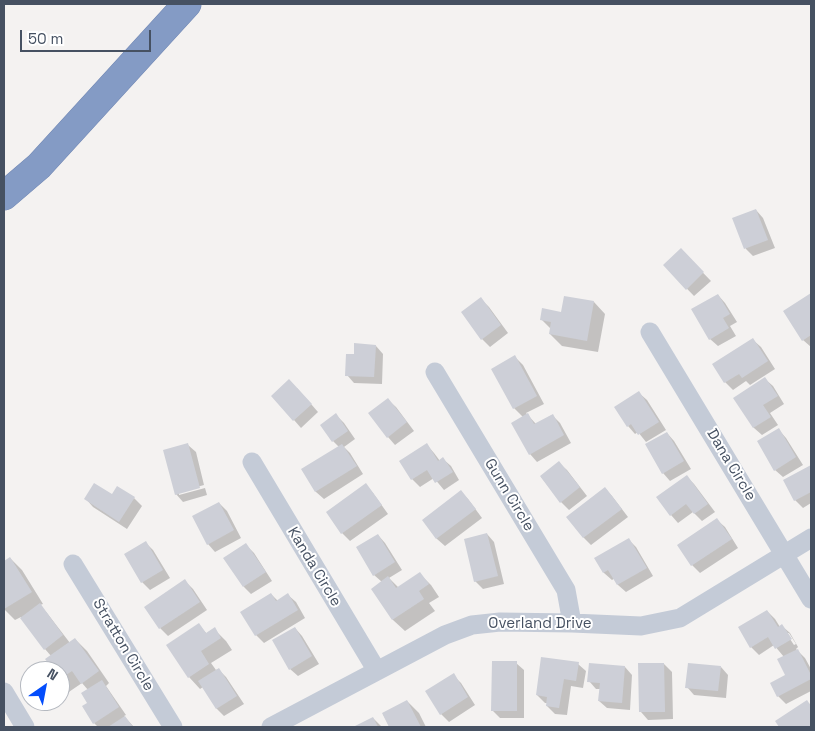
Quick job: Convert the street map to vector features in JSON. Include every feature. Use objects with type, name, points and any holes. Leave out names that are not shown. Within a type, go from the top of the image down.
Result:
[{"type":"highway","points":[[4,196],[39,166],[187,4]]},
{"type":"street","name":"Dana Circle","points":[[650,332],[811,599]]},
{"type":"street","name":"Gunn Circle","points":[[435,372],[566,590],[572,622]]},
{"type":"street","name":"Kanda Circle","points":[[252,462],[377,671]]},
{"type":"street","name":"Overland Drive","points":[[271,727],[445,635],[472,625],[500,622],[572,622],[641,626],[680,618],[811,538]]},
{"type":"street","name":"Stratton Circle","points":[[73,564],[172,727]]},
{"type":"street","points":[[4,692],[26,727]]},
{"type":"building","points":[[756,209],[768,240],[744,249],[732,218]]},
{"type":"building","points":[[681,248],[704,272],[686,290],[663,265]]},
{"type":"building","points":[[811,293],[811,335],[802,341],[783,311]]},
{"type":"building","points":[[718,294],[730,314],[723,318],[729,328],[709,340],[691,309]]},
{"type":"building","points":[[564,296],[594,301],[587,341],[549,334],[551,322],[540,320],[542,308],[561,312]]},
{"type":"building","points":[[481,297],[501,325],[481,340],[461,312]]},
{"type":"building","points":[[753,338],[768,361],[742,378],[739,374],[724,383],[712,364]]},
{"type":"building","points":[[354,343],[376,345],[374,377],[345,376],[346,354],[354,354]]},
{"type":"building","points":[[515,355],[537,396],[513,409],[491,369]]},
{"type":"building","points":[[765,377],[778,396],[763,405],[771,417],[753,428],[733,398]]},
{"type":"building","points":[[289,379],[312,404],[293,421],[271,396]]},
{"type":"building","points":[[639,391],[659,422],[638,435],[631,424],[627,427],[614,407]]},
{"type":"building","points":[[388,398],[407,422],[387,438],[368,413]]},
{"type":"building","points":[[336,413],[348,431],[332,442],[320,425]]},
{"type":"building","points":[[528,413],[534,424],[553,414],[564,435],[529,455],[511,423]]},
{"type":"building","points":[[779,428],[796,457],[774,471],[757,441]]},
{"type":"building","points":[[667,432],[684,461],[662,474],[645,444]]},
{"type":"building","points":[[188,443],[200,488],[175,495],[163,450]]},
{"type":"building","points":[[427,443],[438,461],[443,457],[453,472],[435,483],[427,470],[411,480],[399,461]]},
{"type":"building","points":[[342,444],[357,466],[315,492],[301,469]]},
{"type":"building","points":[[559,461],[580,487],[560,503],[540,476]]},
{"type":"building","points":[[811,465],[811,492],[794,501],[783,480]]},
{"type":"building","points":[[687,475],[708,504],[694,514],[686,504],[670,516],[656,497]]},
{"type":"building","points":[[94,483],[112,494],[117,486],[135,497],[119,522],[84,499]]},
{"type":"building","points":[[366,483],[382,505],[341,534],[326,512]]},
{"type":"building","points":[[605,487],[622,509],[583,538],[566,517]]},
{"type":"building","points":[[461,490],[476,509],[436,539],[422,520]]},
{"type":"building","points":[[219,502],[234,530],[207,545],[192,516]]},
{"type":"building","points":[[717,518],[732,539],[691,566],[677,545]]},
{"type":"building","points":[[487,533],[498,576],[474,582],[464,539]]},
{"type":"building","points":[[378,534],[395,562],[373,576],[356,547]]},
{"type":"building","points":[[629,538],[647,568],[617,585],[608,570],[603,573],[594,558]]},
{"type":"building","points":[[146,541],[163,570],[141,583],[124,554]]},
{"type":"building","points":[[246,543],[266,572],[243,587],[223,558]]},
{"type":"building","points":[[10,557],[32,592],[4,609],[4,561]]},
{"type":"building","points":[[420,572],[429,584],[419,591],[424,599],[392,620],[371,589],[388,576],[396,588]]},
{"type":"building","points":[[185,579],[200,602],[159,629],[144,607]]},
{"type":"building","points":[[271,593],[276,601],[288,593],[298,610],[255,636],[240,612]]},
{"type":"building","points":[[40,603],[63,635],[44,650],[20,618]]},
{"type":"building","points":[[767,610],[778,627],[782,624],[792,639],[775,649],[768,637],[750,648],[738,627]]},
{"type":"building","points":[[199,623],[206,633],[215,627],[221,638],[201,651],[209,664],[188,678],[166,645]]},
{"type":"building","points":[[295,627],[312,656],[289,670],[272,640]]},
{"type":"building","points":[[75,638],[99,671],[81,684],[72,671],[70,672],[70,661],[46,661],[45,659]]},
{"type":"building","points":[[798,649],[811,675],[811,679],[777,697],[770,683],[785,675],[777,659]]},
{"type":"building","points":[[541,657],[579,662],[576,681],[564,679],[559,708],[546,706],[547,697],[536,695]]},
{"type":"building","points":[[492,661],[517,661],[517,711],[491,711]]},
{"type":"building","points":[[589,663],[625,666],[622,703],[598,701],[600,683],[587,682]]},
{"type":"building","points":[[638,663],[664,663],[665,712],[639,712]]},
{"type":"building","points":[[688,663],[721,666],[718,691],[685,688]]},
{"type":"building","points":[[219,668],[237,696],[216,709],[198,681]]},
{"type":"building","points":[[454,673],[468,697],[440,715],[425,691]]},
{"type":"building","points":[[102,680],[119,707],[93,724],[82,706],[87,703],[81,693]]},
{"type":"building","points":[[407,700],[421,727],[389,727],[382,713]]},
{"type":"building","points":[[807,700],[811,706],[811,727],[779,727],[775,721]]},
{"type":"building","points":[[125,716],[133,727],[108,727]]},
{"type":"building","points":[[373,717],[378,727],[353,727]]}]
